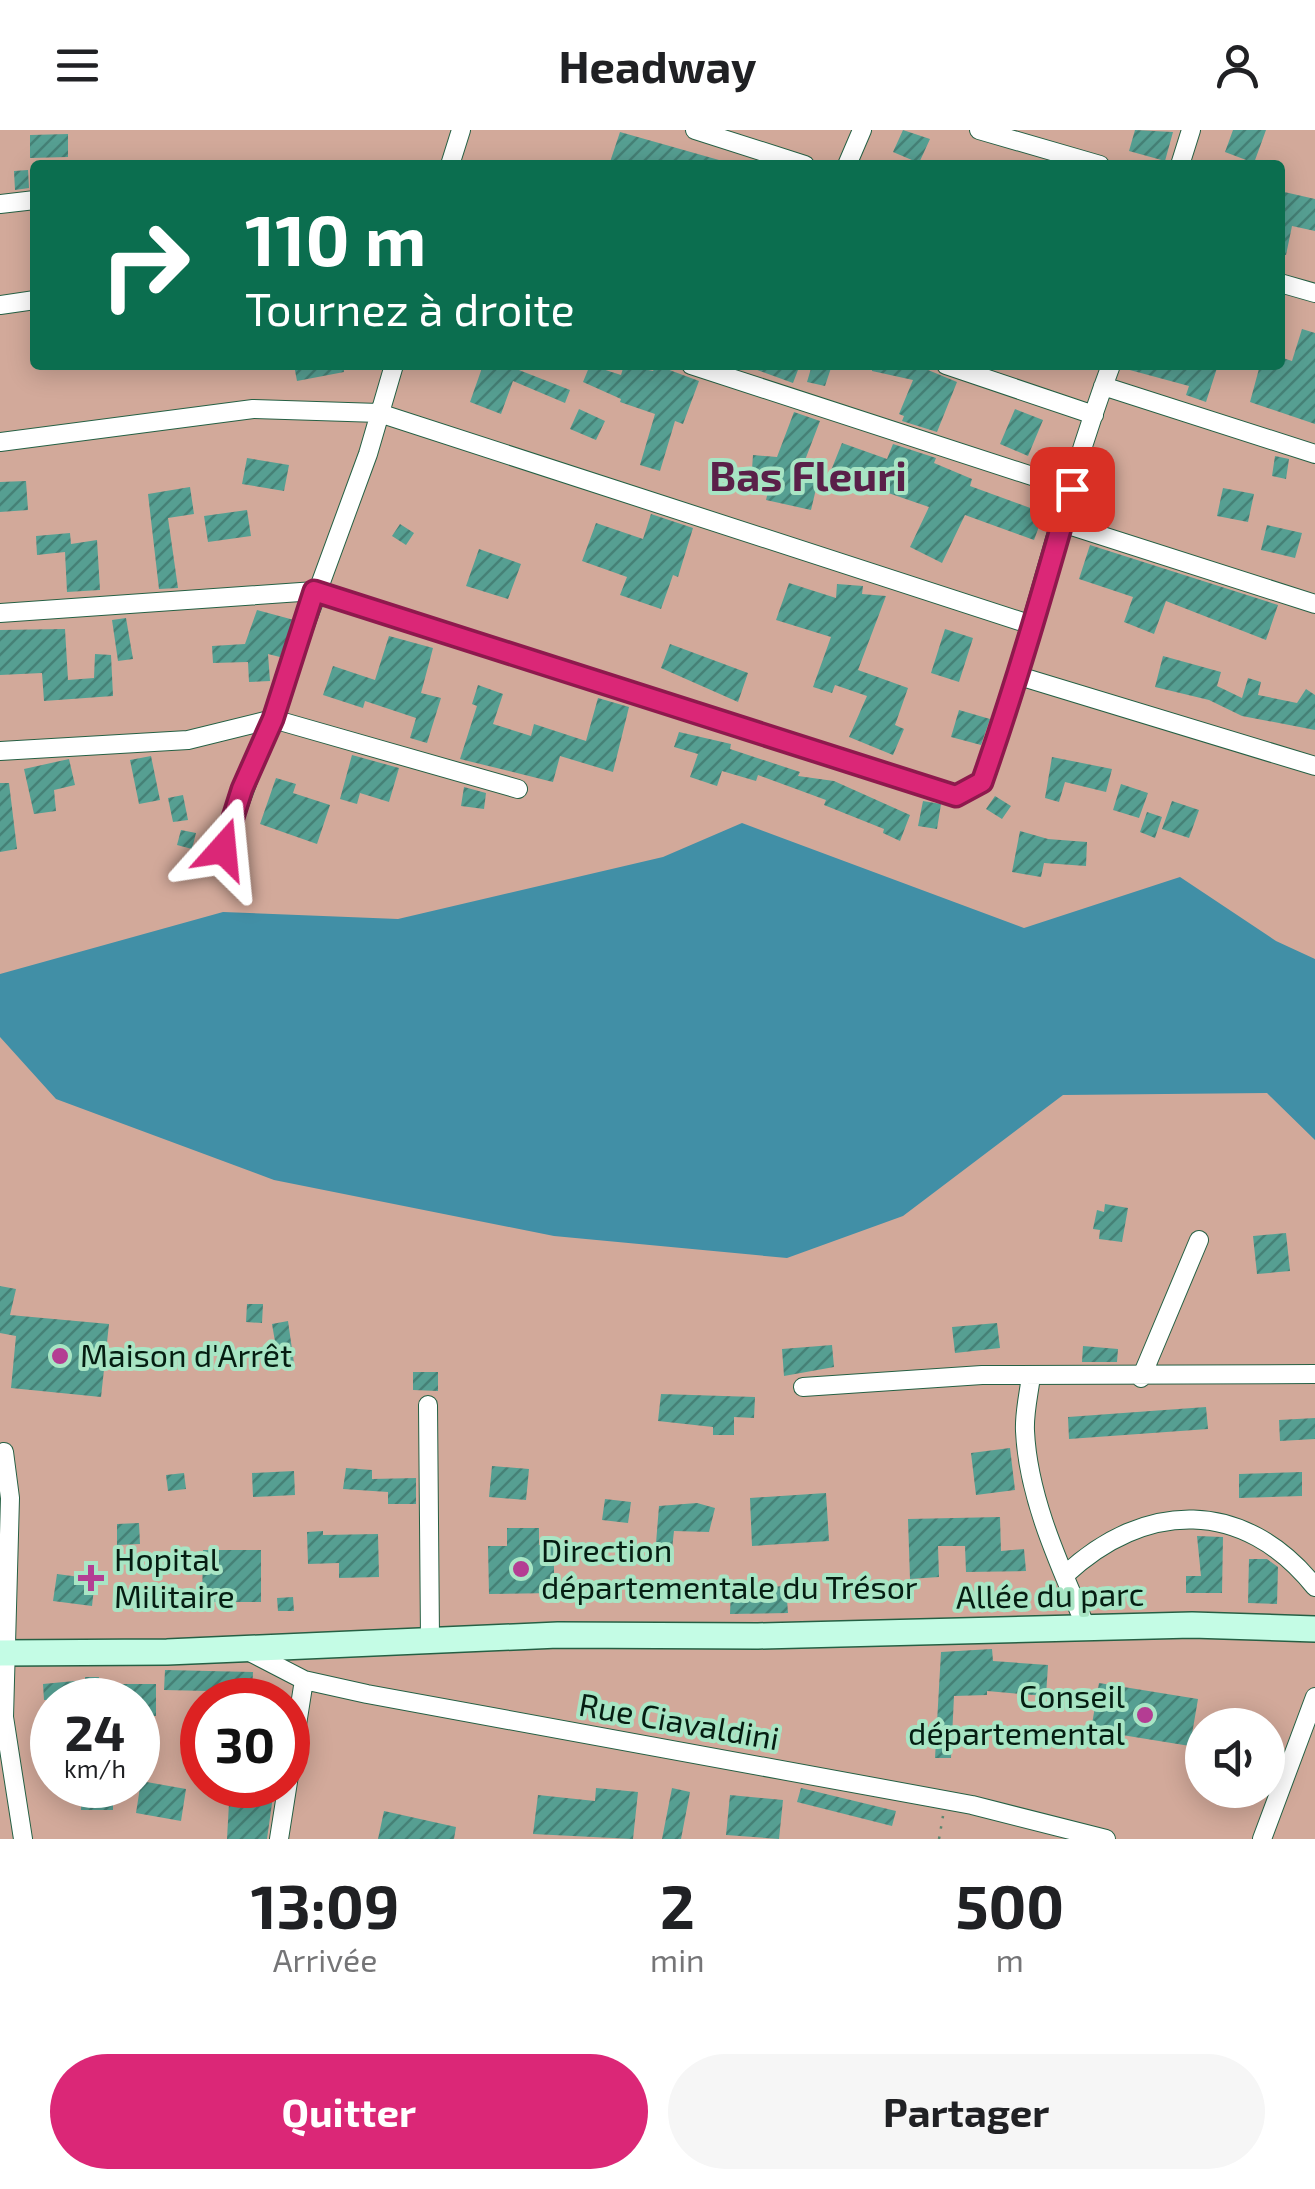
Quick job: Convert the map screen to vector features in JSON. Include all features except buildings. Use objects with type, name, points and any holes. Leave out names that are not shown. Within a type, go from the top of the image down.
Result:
[{"type":"street","points":[[452,160],[461,130]]},
{"type":"street","points":[[695,130],[789,160]]},
{"type":"street","points":[[848,160],[862,130]]},
{"type":"street","points":[[979,130],[1083,160]]},
{"type":"street","points":[[1182,160],[1192,130]]},
{"type":"street","points":[[0,204],[30,201]]},
{"type":"street","points":[[1285,284],[1315,293]]},
{"type":"street","points":[[0,304],[30,301]]},
{"type":"street","points":[[223,849],[242,789],[273,719],[393,370]]},
{"type":"street","points":[[706,370],[1072,489]]},
{"type":"street","points":[[961,370],[1094,415]]},
{"type":"street","points":[[0,613],[314,591],[956,796],[982,782],[1019,676],[1029,624],[1109,370]]},
{"type":"street","points":[[1103,386],[1315,454]]},
{"type":"street","points":[[0,442],[253,409],[380,413],[1029,624]]},
{"type":"street","points":[[1062,523],[1315,604]]},
{"type":"street","points":[[1019,676],[1315,766]]},
{"type":"street","points":[[0,751],[188,740],[273,719],[518,789]]},
{"type":"street","points":[[1141,1378],[1199,1240]]},
{"type":"street","points":[[803,1387],[1030,1376],[1315,1374]]},
{"type":"street","points":[[1030,1376],[1025,1430],[1047,1528],[1086,1626]]},
{"type":"street","points":[[428,1405],[430,1638]]},
{"type":"street","points":[[4,1452],[10,1498],[1,1653],[4,1717],[24,1839]]},
{"type":"street","points":[[1064,1576],[1093,1549],[1124,1532],[1170,1521],[1200,1520],[1228,1522],[1257,1535],[1294,1562],[1315,1587]]},
{"type":"street","name":"Allée du parc","points":[[1,1653],[246,1650],[430,1638],[758,1636],[1086,1626],[1315,1628]]},
{"type":"street","name":"Rue Ciavaldini","points":[[246,1650],[300,1678]]},
{"type":"street","name":"Rue Ciavaldini","points":[[310,1681],[945,1801],[1106,1839]]},
{"type":"street","points":[[1262,1839],[1315,1697]]},
{"type":"street","points":[[279,1839],[284,1808]]},
{"type":"path","points":[[939,1839],[945,1801]]},
{"type":"shaded area","points":[[0,130],[1315,130],[1315,1839],[0,1839]]},
{"type":"water","points":[[742,823],[1024,928],[1180,877],[1276,941],[1315,959],[1315,1140],[1267,1093],[1063,1095],[903,1216],[787,1258],[554,1236],[274,1180],[56,1099],[0,1037],[0,974],[223,912],[398,919],[663,857]]},
{"type":"place","name":"Maison d'Arrêt","points":[[60,1356]]},
{"type":"place","name":"Direction départementale du Trésor","points":[[521,1569]]},
{"type":"place","name":"Hopital Militaire","points":[[91,1578]]},
{"type":"place","name":"Conseil départemental","points":[[1145,1715]]},
{"type":"district","name":"Bas Fleuri","points":[[808,476]]},
{"type":"route","points":[[223,849],[242,789],[273,719],[314,591],[956,796],[970,791],[982,782],[1019,676],[1029,624],[1072,489]]}]
